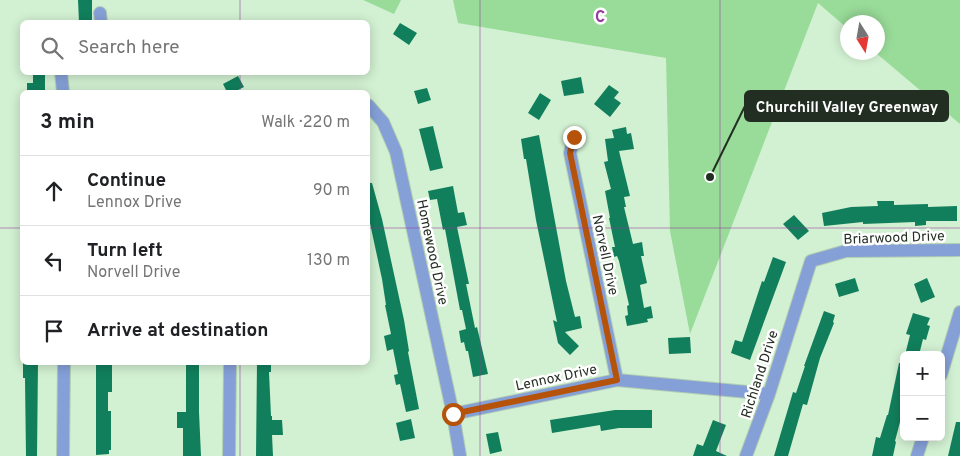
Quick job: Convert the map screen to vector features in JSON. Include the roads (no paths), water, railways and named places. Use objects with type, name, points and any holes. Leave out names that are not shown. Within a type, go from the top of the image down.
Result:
[{"type":"street","points":[[61,75],[62,90]]},
{"type":"street","name":"Homewood Drive","points":[[370,107],[383,122],[396,152],[453,414]]},
{"type":"street","name":"Norvell Drive","points":[[574,137],[570,153],[617,380]]},
{"type":"street","name":"Briarwood Drive","points":[[799,301],[811,261],[846,251],[960,250]]},
{"type":"street","name":"Richland Drive","points":[[746,456],[769,394],[799,301]]},
{"type":"street","points":[[945,362],[960,312]]},
{"type":"street","points":[[64,365],[64,456]]},
{"type":"street","points":[[229,456],[230,365]]},
{"type":"street","name":"Lennox Drive","points":[[453,414],[617,380],[769,394]]},
{"type":"street","points":[[453,414],[460,456]]},
{"type":"street","points":[[917,456],[922,441]]},
{"type":"place","name":"Churchill Valley Greenway","points":[[710,177]]}]
